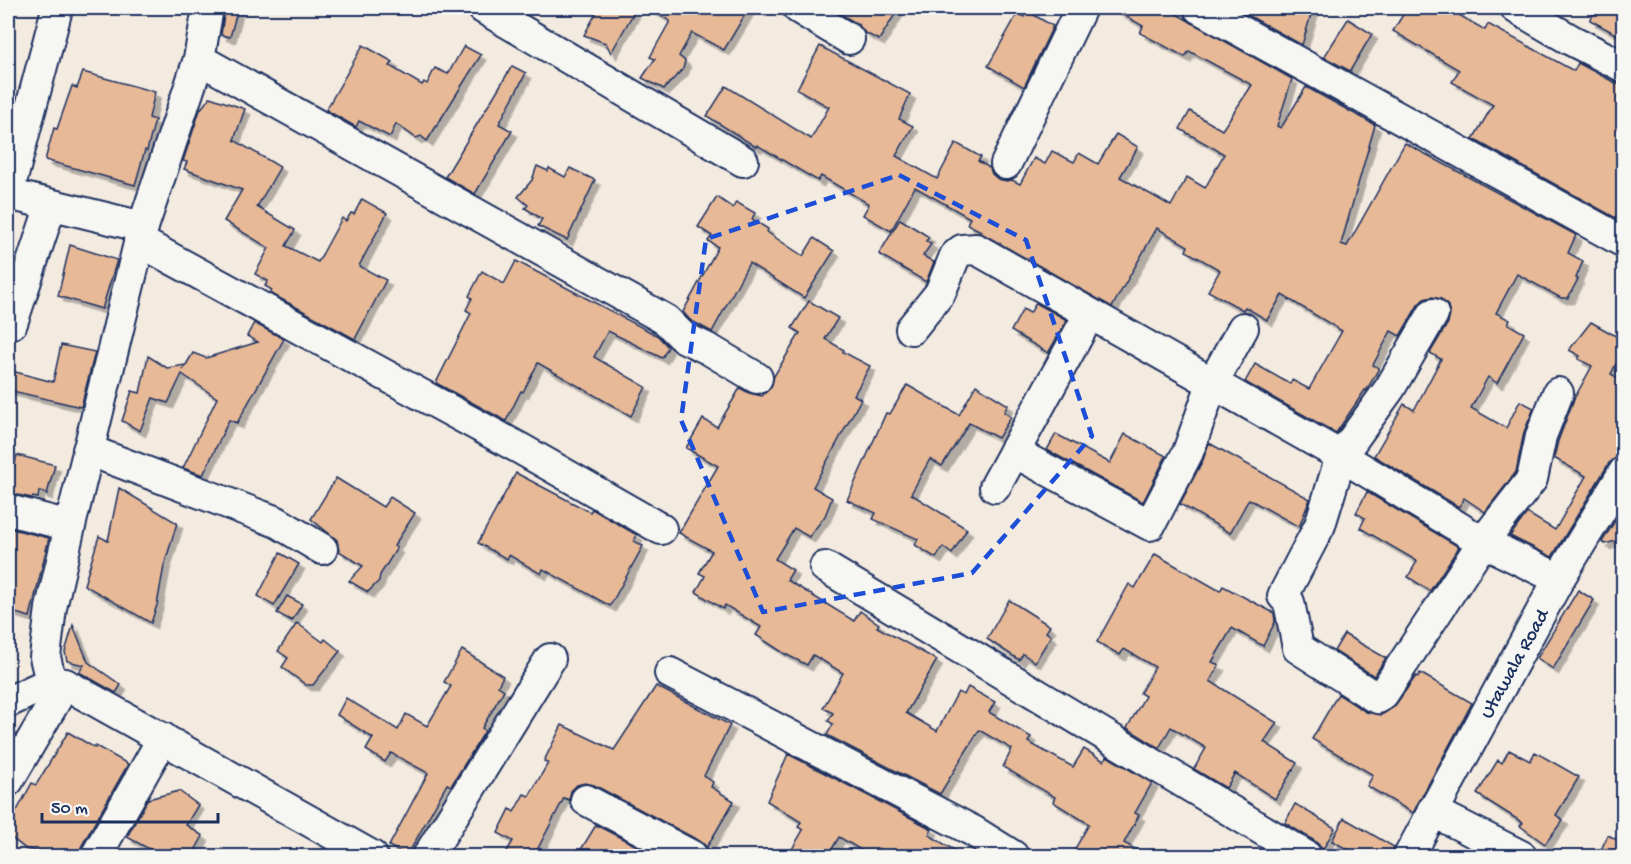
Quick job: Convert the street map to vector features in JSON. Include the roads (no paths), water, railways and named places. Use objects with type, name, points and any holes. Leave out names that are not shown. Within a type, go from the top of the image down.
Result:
[{"type":"street","points":[[208,8],[199,59],[141,234],[51,608],[45,657],[58,683],[163,738],[361,854]]},
{"type":"street","points":[[483,8],[743,161]]},
{"type":"street","points":[[798,8],[849,39]]},
{"type":"street","points":[[1006,164],[1081,8]]},
{"type":"street","points":[[1199,8],[1623,242]]},
{"type":"street","points":[[1516,8],[1623,67]]},
{"type":"street","points":[[57,9],[8,194],[51,205],[141,234],[661,529]]},
{"type":"street","points":[[199,59],[666,320],[683,337],[757,378]]},
{"type":"street","points":[[12,323],[51,205]]},
{"type":"street","points":[[911,329],[940,293],[955,256],[962,250],[976,249],[1341,456],[1483,542],[1559,579]]},
{"type":"street","points":[[1433,314],[1390,388],[1341,456],[1320,525],[1283,596],[1289,602],[1298,648],[1372,696],[1378,698],[1383,694],[1483,542],[1532,479],[1541,436],[1558,393]]},
{"type":"street","points":[[995,487],[1089,315]]},
{"type":"street","points":[[1014,452],[1150,525],[1188,452],[1212,384],[1243,328]]},
{"type":"street","points":[[88,450],[277,522],[322,549]]},
{"type":"street","name":"Utawala Road","points":[[1409,856],[1559,579],[1623,472]]},
{"type":"street","points":[[8,510],[70,526]]},
{"type":"street","points":[[825,567],[1306,856]]},
{"type":"street","points":[[428,856],[550,659]]},
{"type":"street","points":[[670,673],[969,844],[1013,856]]},
{"type":"street","points":[[8,702],[58,683]]},
{"type":"street","points":[[8,781],[58,683]]},
{"type":"street","points":[[96,856],[163,738]]},
{"type":"street","points":[[586,800],[692,856]]},
{"type":"street","points":[[1432,811],[1521,856]]}]
